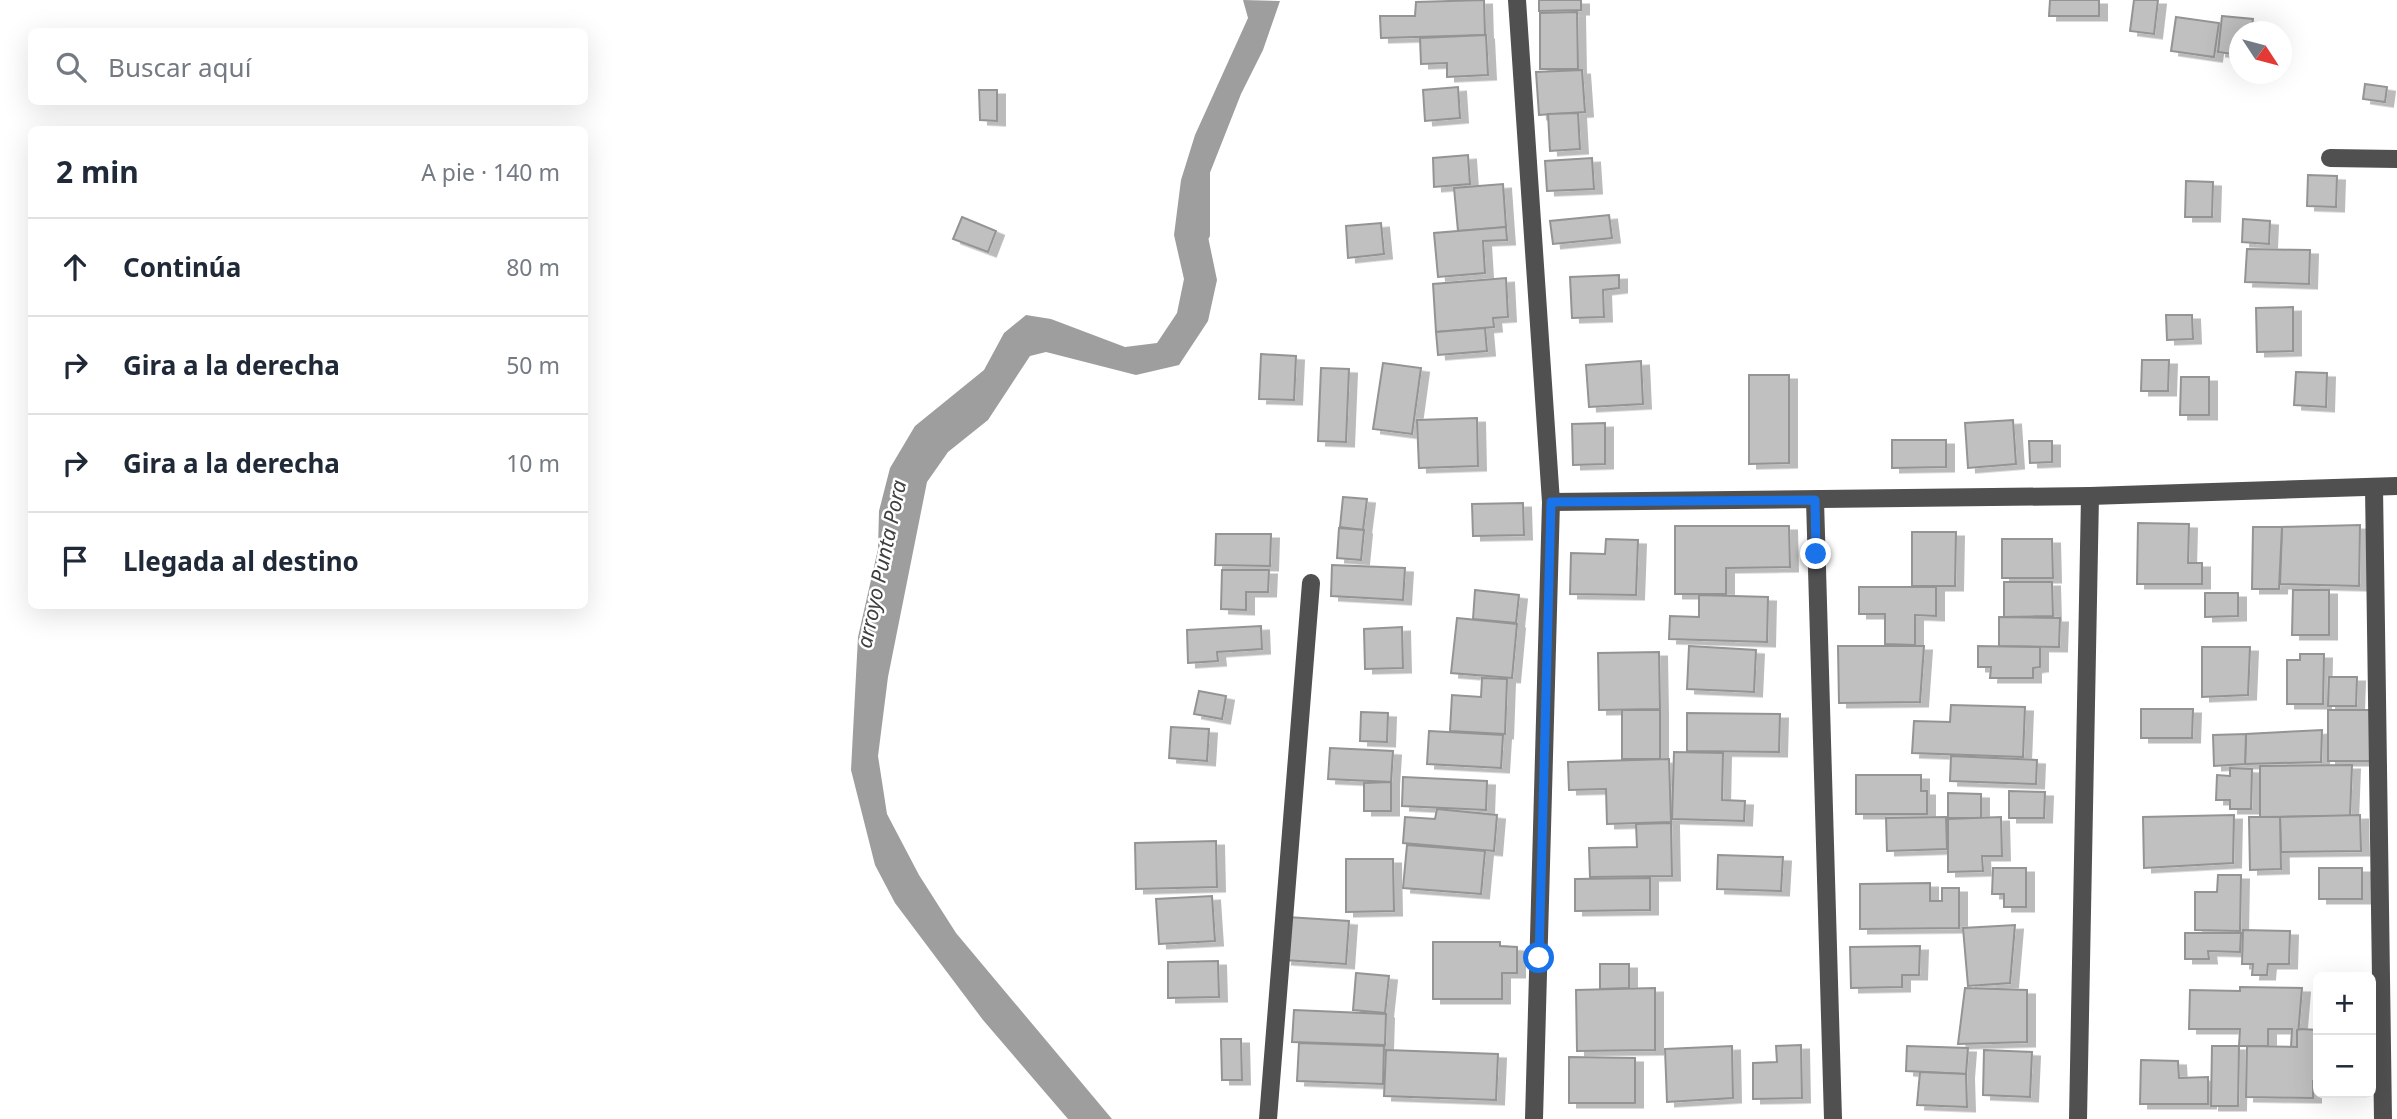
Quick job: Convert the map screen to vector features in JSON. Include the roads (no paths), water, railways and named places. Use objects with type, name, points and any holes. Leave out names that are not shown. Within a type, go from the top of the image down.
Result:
[{"type":"street","points":[[1517,0],[1551,502],[1535,1119]]},
{"type":"street","points":[[2330,158],[2397,159]]},
{"type":"street","points":[[1551,502],[2090,496],[2397,486]]},
{"type":"street","points":[[2374,487],[2383,1119]]},
{"type":"street","points":[[2078,1119],[2090,496]]},
{"type":"street","points":[[1815,500],[1833,1119]]},
{"type":"street","points":[[1268,1119],[1311,583]]},
{"type":"water","points":[[1243,0],[1280,1],[1263,50],[1241,94],[1200,198],[1217,280],[1208,321],[1179,365],[1136,375],[1046,352],[1030,356],[988,420],[948,452],[927,482],[888,677],[878,756],[887,814],[919,875],[956,933],[1112,1119],[1068,1119],[983,1020],[895,903],[875,865],[851,770],[858,637],[878,549],[879,511],[890,468],[915,426],[984,370],[1004,333],[1026,315],[1051,319],[1125,347],[1157,343],[1177,313],[1184,279],[1174,235],[1181,180],[1195,135],[1248,18]]},
{"type":"waterway","name":"arroyo Punta Pora","points":[[1205,174],[1205,235]]}]
